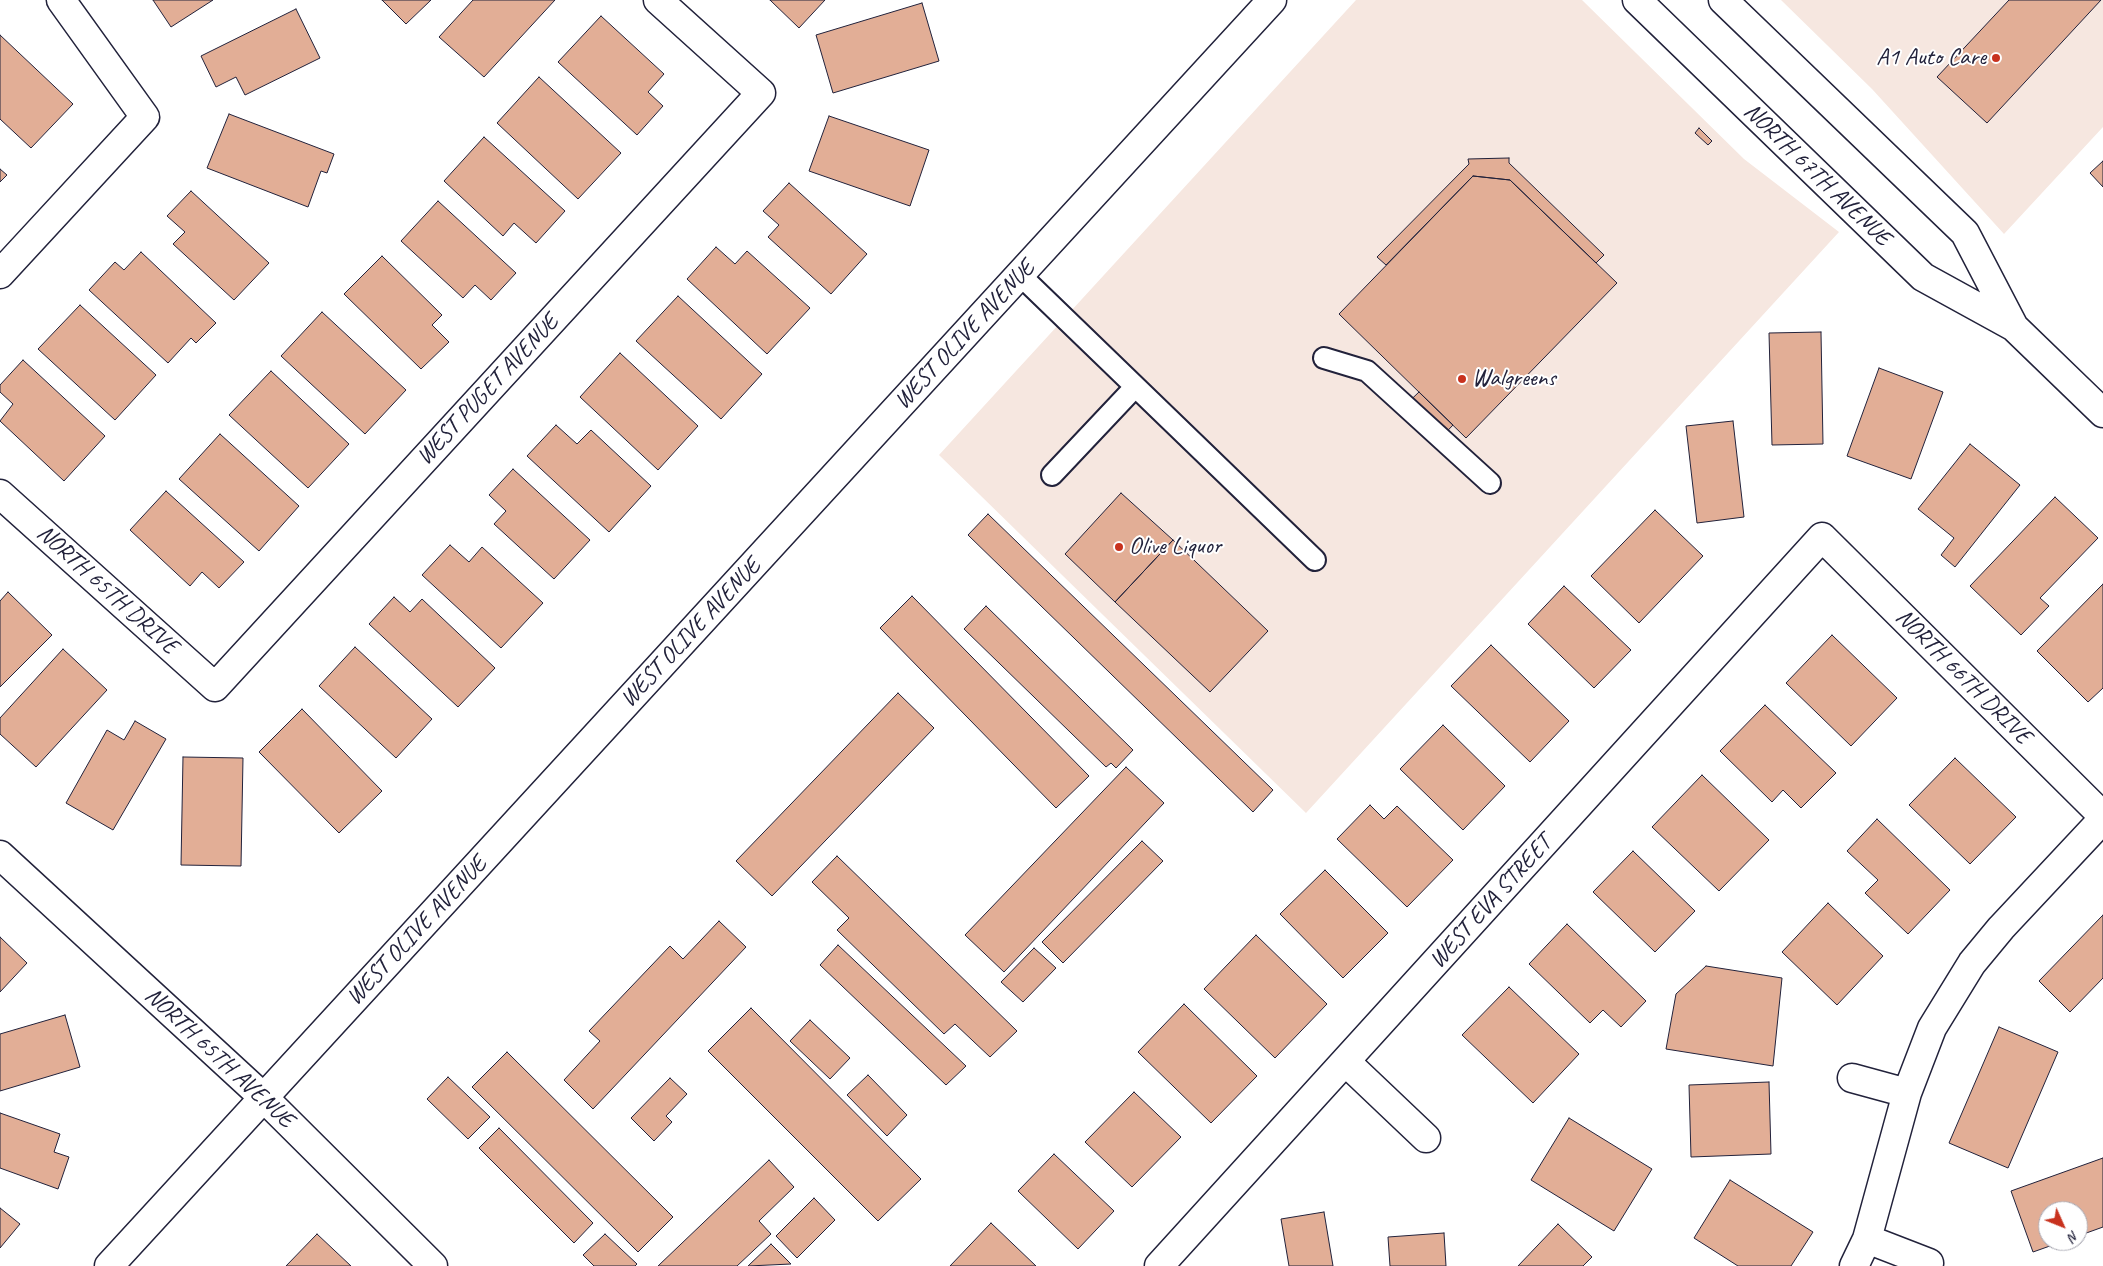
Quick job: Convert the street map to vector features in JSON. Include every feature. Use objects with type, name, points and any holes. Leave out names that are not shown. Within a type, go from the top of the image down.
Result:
[{"type":"street","points":[[0,274],[145,117],[61,0]]},
{"type":"street","name":"WEST PUGET AVENUE","points":[[215,687],[761,93],[658,0]]},
{"type":"street","name":"WEST OLIVE AVENUE","points":[[110,1266],[1272,0]]},
{"type":"street","name":"NORTH 67TH AVENUE","points":[[1637,0],[1923,277],[2014,327],[2103,413]]},
{"type":"street","name":"NORTH 67TH AVENUE","points":[[1723,0],[1964,233],[2014,327]]},
{"type":"street","name":"NORTH 65TH DRIVE","points":[[0,494],[215,687]]},
{"type":"street","name":"NORTH 66TH DRIVE","points":[[1822,538],[2103,818]]},
{"type":"street","name":"WEST EVA STREET","points":[[1159,1266],[1822,538]]},
{"type":"street","points":[[1854,1266],[1867,1239],[1907,1093],[1932,1028],[1972,963],[2001,928],[2103,818]]},
{"type":"street","name":"NORTH 65TH AVENUE","points":[[0,855],[264,1098],[433,1266]]},
{"type":"street","points":[[1346,1062],[1426,1138]]},
{"type":"street","points":[[1852,1078],[1907,1093]]},
{"type":"street","points":[[1867,1239],[1929,1262]]},
{"type":"lane","points":[[1020,275],[1315,560]]},
{"type":"lane","points":[[1324,358],[1368,371],[1490,483]]},
{"type":"lane","points":[[1052,474],[1135,387]]},
{"type":"shaded area","points":[[1356,0],[1582,0],[1744,159],[1839,232],[1306,813],[939,455]]},
{"type":"shaded area","points":[[1781,0],[2103,0],[2103,127],[2004,234],[1872,89]]},
{"type":"building","points":[[153,0],[213,0],[171,27]]},
{"type":"building","points":[[382,0],[431,0],[406,24]]},
{"type":"building","points":[[473,0],[555,0],[484,77],[439,37]]},
{"type":"building","points":[[770,0],[825,0],[799,28]]},
{"type":"building","points":[[2009,0],[2101,0],[1987,123],[1937,77]]},
{"type":"building","points":[[922,3],[939,61],[833,93],[816,35]]},
{"type":"building","points":[[296,9],[320,58],[245,95],[236,77],[216,87],[201,56]]},
{"type":"building","points":[[601,16],[664,74],[648,92],[663,106],[637,135],[558,62]]},
{"type":"building","points":[[0,35],[73,104],[31,148],[0,119]]},
{"type":"building","points":[[539,77],[621,153],[578,199],[497,123]]},
{"type":"building","points":[[229,114],[334,154],[327,173],[321,171],[308,207],[207,168]]},
{"type":"building","points":[[829,116],[929,150],[910,206],[809,171]]},
{"type":"building","points":[[1699,128],[1712,141],[1708,145],[1695,133]]},
{"type":"building","points":[[484,137],[565,211],[536,243],[514,223],[503,236],[444,181]]},
{"type":"building","points":[[1509,158],[1509,163],[1604,255],[1596,263],[1510,180],[1473,176],[1386,265],[1377,257],[1469,164],[1468,159]]},
{"type":"building","points":[[2103,161],[2103,187],[2090,173]]},
{"type":"building","points":[[0,169],[7,175],[0,182]]},
{"type":"building","name":"Walgreens","points":[[1473,176],[1510,180],[1617,283],[1466,438],[1339,314]]},
{"type":"building","points":[[789,183],[867,254],[831,294],[768,237],[779,225],[763,211]]},
{"type":"building","points":[[191,191],[269,263],[234,300],[173,244],[185,232],[167,216]]},
{"type":"building","points":[[438,201],[516,273],[491,300],[475,285],[463,298],[401,241]]},
{"type":"building","points":[[716,247],[735,264],[747,251],[810,308],[767,354],[687,279]]},
{"type":"building","points":[[141,252],[216,323],[196,343],[191,338],[168,363],[89,290],[115,262],[124,270]]},
{"type":"building","points":[[382,256],[442,315],[432,325],[449,342],[421,369],[344,294]]},
{"type":"building","points":[[678,296],[762,374],[721,419],[636,341]]},
{"type":"building","points":[[80,305],[156,375],[115,420],[38,349]]},
{"type":"building","points":[[322,312],[406,390],[365,434],[281,356]]},
{"type":"building","points":[[1821,332],[1823,444],[1772,445],[1769,333]]},
{"type":"building","points":[[620,353],[698,426],[658,470],[580,397]]},
{"type":"building","points":[[23,360],[105,436],[64,481],[0,421],[13,404],[0,392],[0,385]]},
{"type":"building","points":[[1879,368],[1943,392],[1911,479],[1847,456]]},
{"type":"building","points":[[271,371],[349,444],[308,488],[229,415]]},
{"type":"building","points":[[1419,392],[1453,425],[1433,446],[1398,412]]},
{"type":"building","points":[[1733,421],[1744,517],[1697,523],[1686,426]]},
{"type":"building","points":[[556,425],[577,444],[591,430],[651,486],[609,532],[527,456]]},
{"type":"building","points":[[220,434],[299,506],[259,551],[179,479]]},
{"type":"building","points":[[1970,444],[2020,485],[1955,567],[1941,555],[1954,538],[1918,509]]},
{"type":"building","points":[[513,469],[590,540],[554,579],[494,524],[506,511],[489,495]]},
{"type":"building","points":[[166,491],[244,562],[219,588],[202,572],[190,586],[130,530]]},
{"type":"building","name":"Olive Liquor","points":[[1121,493],[1173,540],[1115,602],[1065,554]]},
{"type":"building","points":[[2055,497],[2098,538],[2040,598],[2049,606],[2021,635],[1970,586]]},
{"type":"building","points":[[1655,510],[1703,556],[1639,623],[1591,576]]},
{"type":"building","points":[[988,514],[1273,790],[1253,812],[968,535]]},
{"type":"building","points":[[1173,540],[1268,631],[1210,692],[1115,602]]},
{"type":"building","points":[[450,545],[469,562],[482,547],[543,603],[501,648],[422,575]]},
{"type":"building","points":[[2103,584],[2103,688],[2088,702],[2037,651]]},
{"type":"building","points":[[1564,586],[1631,650],[1594,688],[1528,624]]},
{"type":"building","points":[[8,592],[52,635],[0,687],[0,601]]},
{"type":"building","points":[[912,596],[1089,776],[1056,808],[880,628]]},
{"type":"building","points":[[394,597],[410,612],[422,599],[495,668],[458,707],[369,624]]},
{"type":"building","points":[[986,606],[1133,750],[1116,768],[1111,763],[1106,767],[964,629]]},
{"type":"building","points":[[1832,635],[1897,698],[1851,746],[1786,683]]},
{"type":"building","points":[[1491,645],[1569,721],[1530,762],[1451,686]]},
{"type":"building","points":[[355,647],[432,719],[396,758],[319,686]]},
{"type":"building","points":[[63,649],[107,690],[36,767],[0,734],[0,718]]},
{"type":"building","points":[[898,693],[934,728],[772,896],[736,861]]},
{"type":"building","points":[[1765,705],[1836,773],[1801,808],[1783,790],[1772,802],[1720,751]]},
{"type":"building","points":[[302,709],[382,791],[339,833],[259,752]]},
{"type":"building","points":[[135,721],[166,739],[113,830],[66,803],[107,730],[124,740]]},
{"type":"building","points":[[1443,725],[1505,786],[1463,830],[1400,769]]},
{"type":"building","points":[[183,757],[243,758],[241,866],[181,865]]},
{"type":"building","points":[[1955,758],[2016,817],[1970,864],[1909,805]]},
{"type":"building","points":[[1126,767],[1164,803],[1004,972],[965,935]]},
{"type":"building","points":[[1702,775],[1769,840],[1719,891],[1652,827]]},
{"type":"building","points":[[1370,805],[1384,819],[1397,806],[1453,860],[1407,907],[1337,839]]},
{"type":"building","points":[[1877,819],[1950,890],[1908,934],[1865,893],[1878,880],[1847,851]]},
{"type":"building","points":[[1142,841],[1163,861],[1063,963],[1042,942]]},
{"type":"building","points":[[1633,851],[1695,911],[1655,952],[1593,892]]},
{"type":"building","points":[[837,856],[1017,1031],[990,1057],[955,1024],[944,1034],[837,930],[849,918],[812,882]]},
{"type":"building","points":[[1325,870],[1388,933],[1343,978],[1280,914]]},
{"type":"building","points":[[1828,903],[1883,956],[1837,1005],[1782,952]]},
{"type":"building","points":[[2103,915],[2103,978],[2070,1012],[2039,981]]},
{"type":"building","points":[[719,921],[746,947],[593,1109],[564,1080],[600,1041],[589,1031],[670,946],[683,959]]},
{"type":"building","points":[[1567,924],[1646,1001],[1621,1027],[1603,1010],[1590,1023],[1529,964]]},
{"type":"building","points":[[1256,935],[1327,1004],[1275,1058],[1204,989]]},
{"type":"building","points":[[0,937],[27,963],[0,992]]},
{"type":"building","points":[[838,945],[966,1066],[946,1085],[820,965]]},
{"type":"building","points":[[1034,948],[1056,968],[1023,1002],[1001,982]]},
{"type":"building","points":[[1706,966],[1782,978],[1773,1066],[1666,1049],[1676,994]]},
{"type":"building","points":[[1509,987],[1579,1054],[1533,1103],[1462,1035]]},
{"type":"building","points":[[1184,1004],[1257,1076],[1211,1123],[1138,1052]]},
{"type":"building","points":[[751,1008],[921,1179],[878,1221],[708,1051]]},
{"type":"building","points":[[65,1015],[80,1067],[0,1091],[0,1034]]},
{"type":"building","points":[[810,1020],[850,1058],[830,1079],[790,1041]]},
{"type":"building","points":[[1999,1027],[2058,1052],[2008,1168],[1949,1143]]},
{"type":"building","points":[[507,1052],[673,1217],[638,1252],[472,1087]]},
{"type":"building","points":[[868,1075],[907,1115],[887,1136],[847,1095]]},
{"type":"building","points":[[448,1077],[490,1117],[468,1139],[427,1099]]},
{"type":"building","points":[[670,1078],[687,1094],[666,1116],[672,1122],[654,1141],[631,1118]]},
{"type":"building","points":[[1769,1082],[1771,1154],[1691,1157],[1689,1085]]},
{"type":"building","points":[[1134,1092],[1181,1137],[1132,1187],[1085,1142]]},
{"type":"building","points":[[0,1113],[60,1134],[54,1152],[69,1157],[58,1189],[0,1168]]},
{"type":"building","points":[[1569,1118],[1652,1169],[1614,1231],[1531,1180]]},
{"type":"building","points":[[499,1128],[593,1223],[574,1243],[479,1148]]},
{"type":"building","points":[[1054,1154],[1114,1211],[1078,1249],[1018,1191]]},
{"type":"building","points":[[2103,1158],[2103,1227],[2088,1232],[2088,1201],[2038,1201],[2038,1250],[2033,1252],[2011,1191]]},
{"type":"building","points":[[769,1160],[794,1187],[759,1221],[771,1234],[737,1266],[658,1266]]},
{"type":"building","points":[[1730,1180],[1813,1232],[1791,1266],[1738,1266],[1694,1238]]},
{"type":"building","points":[[814,1198],[835,1220],[797,1258],[776,1236]]},
{"type":"building","points":[[0,1208],[20,1224],[0,1248]]},
{"type":"building","points":[[1324,1212],[1333,1266],[1289,1266],[1281,1219]]},
{"type":"building","points":[[991,1223],[1036,1266],[950,1266]]},
{"type":"building","points":[[1558,1224],[1592,1257],[1583,1266],[1518,1266]]},
{"type":"building","points":[[1444,1233],[1446,1266],[1390,1266],[1388,1237]]},
{"type":"building","points":[[317,1234],[351,1266],[286,1266]]},
{"type":"building","points":[[605,1234],[637,1264],[635,1266],[594,1266],[583,1255]]},
{"type":"building","points":[[771,1244],[791,1264],[748,1266]]},
{"type":"place","name":"A1 Auto Care","points":[[1996,58]]},
{"type":"place","name":"Walgreens","points":[[1462,379]]},
{"type":"place","name":"Olive Liquor","points":[[1119,547]]}]
